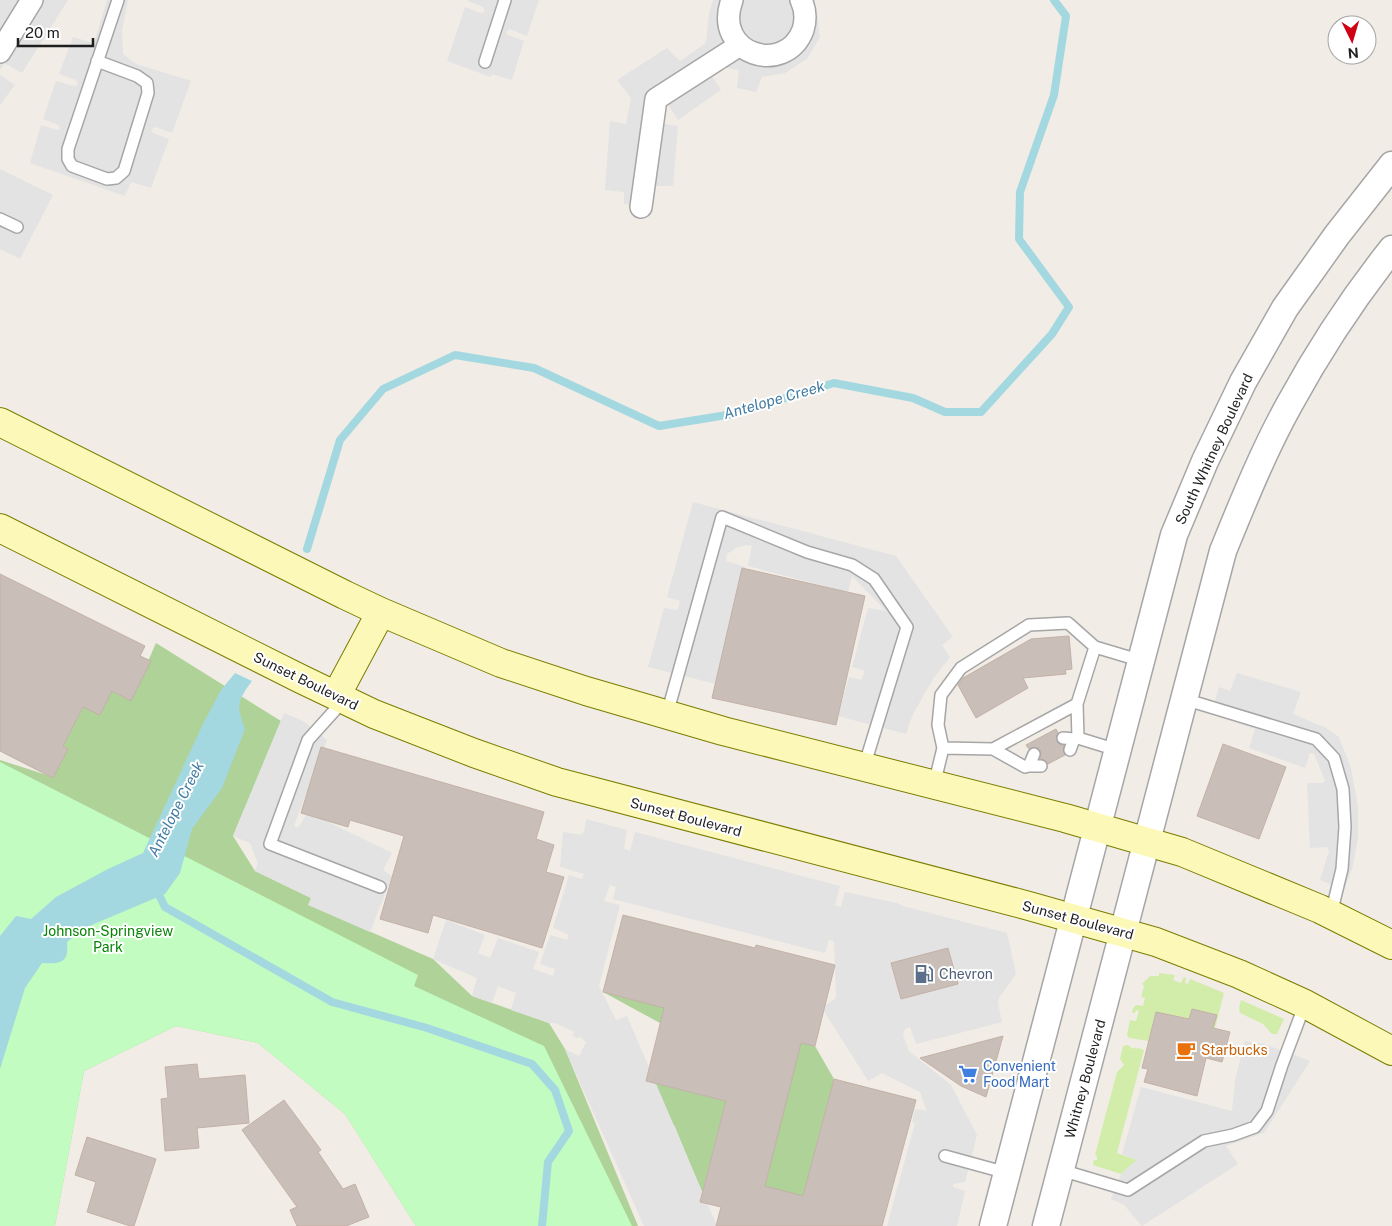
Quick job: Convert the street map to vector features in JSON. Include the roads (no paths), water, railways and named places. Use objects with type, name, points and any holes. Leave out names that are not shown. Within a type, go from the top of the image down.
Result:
[{"type":"main road","points":[[0,422],[381,612],[501,662],[586,691],[723,731],[1098,827],[1182,852],[1331,914],[1392,945]]},
{"type":"main road","name":"Sunset Boulevard","points":[[0,528],[340,698],[374,714],[456,746],[556,782],[1074,918],[1156,942],[1239,974],[1305,1004],[1392,1051]]},
{"type":"main road","points":[[340,698],[381,612]]},
{"type":"street","points":[[0,52],[32,0]]},
{"type":"street","points":[[732,0],[728,11],[728,26],[735,40],[740,45],[760,56],[776,55],[790,48],[800,37],[805,23],[805,8],[801,0]]},
{"type":"street","points":[[641,207],[656,99],[740,45]]},
{"type":"street","name":"South Whitney Boulevard","points":[[1074,918],[1174,535],[1205,461],[1243,382],[1285,308],[1338,235],[1392,166]]},
{"type":"street","points":[[1147,841],[1223,551],[1252,480],[1288,406],[1329,336],[1392,249]]},
{"type":"street","name":"Whitney Boulevard","points":[[1046,1226],[1147,841]]},
{"type":"street","points":[[993,1226],[1074,918]]},
{"type":"lane","points":[[97,61],[137,76],[147,83],[148,93],[124,171],[116,178],[107,179],[72,166],[68,159],[68,149],[97,61],[118,0]]},
{"type":"lane","points":[[485,62],[505,0]]},
{"type":"lane","points":[[0,218],[17,227]]},
{"type":"lane","points":[[667,714],[722,517],[807,552],[852,565],[874,579],[907,627],[864,767]]},
{"type":"lane","points":[[934,785],[943,748],[938,725],[941,695],[961,668],[1029,625],[1068,623],[1095,648],[1142,661]]},
{"type":"lane","points":[[1070,750],[1077,704],[1095,648]]},
{"type":"lane","points":[[340,698],[308,740],[270,844],[380,887]]},
{"type":"lane","points":[[1184,699],[1316,739],[1334,758],[1343,789],[1345,827],[1342,869],[1331,914]]},
{"type":"lane","points":[[993,749],[1077,704]]},
{"type":"lane","points":[[1072,738],[1117,750]]},
{"type":"lane","points":[[943,748],[993,749],[1025,767],[1041,766]]},
{"type":"lane","points":[[1028,766],[1034,754]]},
{"type":"lane","points":[[1061,1170],[1128,1190],[1204,1141],[1233,1135],[1255,1127],[1267,1111],[1305,1004]]},
{"type":"lane","points":[[944,1156],[1007,1173]]},
{"type":"water","points":[[235,673],[252,681],[243,694],[239,708],[245,729],[222,788],[192,829],[180,873],[165,894],[87,927],[67,942],[67,954],[62,961],[42,963],[25,988],[0,1069],[0,936],[16,916],[31,919],[56,897],[108,869],[143,853],[204,722],[221,690]]},
{"type":"waterway","name":"Antelope Creek","points":[[307,549],[340,440],[383,389],[455,355],[534,368],[659,426],[733,414],[834,383],[913,398],[945,412],[981,412],[1052,334],[1069,307],[1019,239],[1020,192],[1054,95],[1066,16],[1054,0]]},
{"type":"waterway","points":[[155,887],[165,907],[332,1002],[427,1028],[532,1064],[555,1090],[569,1131],[548,1162],[542,1226]]},
{"type":"place","name":"Chevron","points":[[924,974]]},
{"type":"place","name":"Starbucks","points":[[1186,1050]]},
{"type":"place","name":"Convenient Food Mart","points":[[968,1074]]},
{"type":"park label","name":"Johnson-Springview Park","points":[[108,940]]}]
